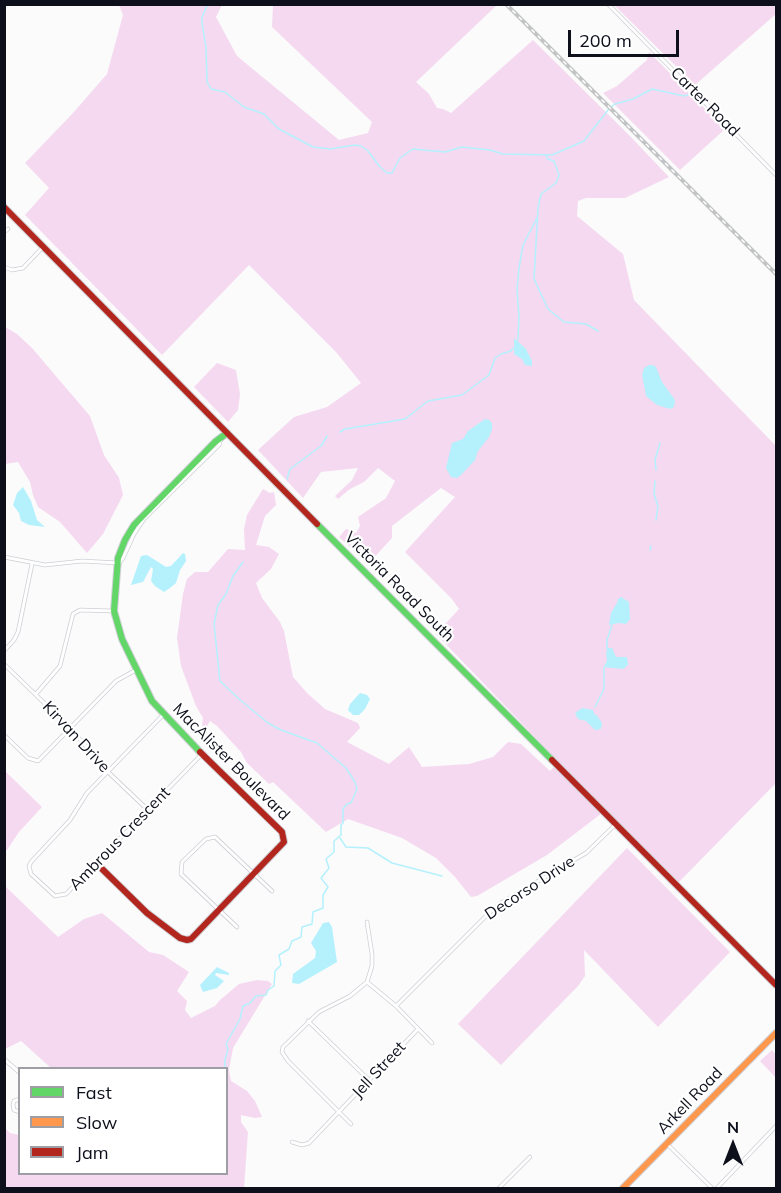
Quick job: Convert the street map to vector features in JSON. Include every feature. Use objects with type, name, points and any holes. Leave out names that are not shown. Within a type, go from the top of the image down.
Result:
[{"type":"main road","name":"Victoria Road South","points":[[4,207],[777,985]]},
{"type":"main road","name":"MacAlister Boulevard","points":[[96,863],[147,912],[183,940],[191,939],[282,844],[284,835],[201,755],[152,701],[122,639],[114,611],[118,558],[134,525],[215,442],[227,433]]},
{"type":"main road","name":"Arkell Road","points":[[623,1188],[777,1033]]},
{"type":"street","name":"Carter Road","points":[[608,4],[777,175]]},
{"type":"street","points":[[4,267],[12,270],[23,268],[44,246]]},
{"type":"street","points":[[4,557],[51,566],[81,561],[119,563]]},
{"type":"street","points":[[4,651],[18,632],[32,564]]},
{"type":"street","points":[[36,694],[60,666],[73,614],[80,610],[114,611]]},
{"type":"street","name":"Kirvan Drive","points":[[4,664],[71,729],[108,772],[148,810]]},
{"type":"street","points":[[4,735],[28,758],[38,761],[117,681],[136,670]]},
{"type":"street","name":"Ambrous Crescent","points":[[163,715],[87,794],[70,820],[29,866],[31,874],[58,897],[66,894],[201,755]]},
{"type":"street","name":"Decorso Drive","points":[[396,1006],[490,912],[501,903],[586,853],[617,824]]},
{"type":"street","points":[[237,927],[181,874],[182,862],[206,839],[213,836],[272,891]]},
{"type":"street","points":[[351,1124],[283,1056],[283,1047],[319,1012],[350,996],[368,982],[372,954],[367,922]]},
{"type":"street","points":[[368,982],[396,1006],[432,1043]]},
{"type":"street","points":[[308,1021],[369,1080]]},
{"type":"street","name":"Jell Street","points":[[292,1142],[309,1143],[418,1029]]},
{"type":"street","points":[[4,1059],[18,1071]]},
{"type":"street","points":[[18,1100],[14,1101],[13,1105],[14,1110],[18,1111]]},
{"type":"street","points":[[717,1188],[777,1126]]},
{"type":"street","points":[[667,1144],[712,1188]]},
{"type":"street","points":[[501,1188],[530,1157]]},
{"type":"shaded area","points":[[119,5],[222,5],[216,17],[237,56],[339,140],[368,133],[372,122],[272,27],[273,5],[497,5],[416,82],[429,94],[437,108],[451,113],[533,40],[669,177],[625,198],[586,198],[578,201],[577,216],[623,254],[634,300],[776,446],[776,783],[679,882],[606,810],[547,855],[477,896],[471,897],[436,858],[402,838],[348,819],[326,832],[273,782],[269,784],[247,763],[241,752],[217,726],[210,721],[205,730],[202,727],[203,718],[181,666],[177,638],[183,594],[187,579],[195,572],[208,572],[228,549],[245,550],[244,529],[247,515],[263,489],[270,493],[274,492],[276,505],[265,516],[256,545],[269,547],[279,554],[271,569],[256,583],[262,598],[284,631],[293,677],[325,709],[358,723],[360,728],[347,742],[389,764],[409,747],[422,767],[469,764],[493,757],[508,742],[521,744],[550,771],[559,762],[436,634],[459,609],[405,552],[455,497],[441,488],[392,526],[392,538],[368,564],[339,537],[346,529],[356,533],[360,526],[358,517],[386,498],[395,481],[378,468],[364,482],[350,489],[338,499],[335,496],[352,480],[358,468],[321,472],[303,498],[258,450],[294,417],[327,407],[361,383],[336,352],[249,265],[162,355],[25,215],[49,188],[25,163],[107,74],[123,15]]},
{"type":"shaded area","points":[[614,5],[776,5],[776,14],[695,85]]},
{"type":"shaded area","points":[[649,52],[725,129],[680,170],[603,93],[617,86],[647,60]]},
{"type":"shaded area","points":[[5,327],[17,334],[32,348],[90,416],[104,455],[119,478],[123,495],[103,534],[87,553],[60,522],[38,507],[30,482],[18,462],[5,464]]},
{"type":"shaded area","points":[[217,363],[236,370],[240,394],[238,410],[228,422],[194,387]]},
{"type":"shaded area","points":[[5,771],[42,807],[19,832],[5,853]]},
{"type":"shaded area","points":[[627,848],[730,952],[658,1027],[584,950],[585,976],[578,986],[501,1065],[458,1024]]},
{"type":"shaded area","points":[[5,886],[58,937],[84,919],[102,913],[149,952],[163,955],[189,972],[177,991],[187,1001],[185,1010],[191,1018],[215,1006],[239,984],[257,980],[268,981],[272,984],[233,1048],[229,1070],[231,1081],[247,1091],[255,1101],[262,1117],[241,1115],[241,1122],[248,1132],[244,1188],[5,1188],[5,1128],[10,1133],[18,1135],[18,1175],[228,1175],[228,1067],[50,1067],[21,1041],[5,1049]]},
{"type":"shaded area","points":[[772,1050],[776,1055],[776,1078],[760,1061]]},
{"type":"water","points":[[514,338],[526,349],[532,366],[525,365],[522,359],[514,354]]},
{"type":"water","points":[[649,365],[656,367],[662,382],[675,400],[674,407],[670,409],[657,405],[646,396],[642,375],[644,368]]},
{"type":"water","points":[[485,419],[492,423],[489,437],[478,451],[475,460],[461,475],[457,478],[451,477],[446,468],[452,443],[463,439],[468,431]]},
{"type":"water","points":[[23,487],[31,501],[37,520],[45,527],[29,525],[21,521],[13,505],[17,493]]},
{"type":"water","points":[[183,553],[186,561],[176,583],[164,592],[151,581],[153,569],[151,567],[143,582],[131,585],[141,556],[147,555],[166,567],[171,566]]},
{"type":"water","points":[[621,597],[629,602],[630,619],[626,624],[609,625],[611,613],[617,600]]},
{"type":"water","points":[[608,648],[612,648],[616,657],[627,657],[628,665],[623,669],[604,667]]},
{"type":"water","points":[[360,693],[367,695],[370,699],[359,715],[353,715],[348,710],[350,704]]},
{"type":"water","points":[[582,708],[593,710],[595,715],[598,715],[602,723],[601,729],[595,730],[586,721],[578,719],[575,713]]},
{"type":"water","points":[[329,922],[332,927],[337,962],[299,984],[292,983],[293,974],[315,958],[316,951],[311,943],[323,923]]},
{"type":"water","points":[[217,967],[229,975],[216,973],[215,975],[224,981],[217,988],[203,992],[200,985]]},
{"type":"waterway","points":[[208,4],[202,17],[202,23],[206,47],[207,82],[211,89],[225,92],[244,107],[264,114],[279,129],[313,147],[330,149],[361,146],[387,173],[392,173],[400,158],[413,149],[445,152],[462,147],[503,154],[552,155],[584,141],[608,110]]},
{"type":"waterway","points":[[611,107],[652,89],[684,96],[692,94]]},
{"type":"waterway","points":[[546,155],[548,159],[554,161],[559,175],[556,183],[541,194],[538,208],[534,279],[548,309],[564,322],[586,324],[598,331]]},
{"type":"waterway","points":[[518,340],[519,268],[523,245],[537,218]]},
{"type":"waterway","points":[[340,432],[345,429],[405,419],[428,401],[462,395],[489,375],[495,358],[513,348]]},
{"type":"waterway","points":[[287,479],[290,469],[321,446],[327,436]]},
{"type":"waterway","points":[[656,470],[655,460],[660,443]]},
{"type":"waterway","points":[[655,481],[654,494],[658,506],[656,520]]},
{"type":"waterway","points":[[650,550],[651,546]]},
{"type":"waterway","points":[[225,1067],[228,1049],[226,1044],[240,1019],[243,1006],[250,1003],[256,996],[266,995],[268,990],[274,986],[275,971],[281,965],[279,955],[289,949],[292,941],[301,937],[302,927],[312,924],[313,912],[323,908],[323,895],[328,887],[321,878],[329,868],[326,859],[334,852],[334,841],[341,835],[343,809],[351,803],[357,789],[346,768],[317,743],[268,723],[220,681],[214,624],[218,605],[243,562]]},
{"type":"waterway","points":[[607,649],[607,640],[612,625]]},
{"type":"waterway","points":[[595,707],[604,689],[604,667]]},
{"type":"waterway","points":[[340,838],[346,847],[368,848],[392,863],[442,876]]},
{"type":"railway","points":[[506,4],[776,274]]},
{"type":"traffic: fast","points":[[200,752],[152,701],[122,639],[114,611],[118,558],[134,525],[215,442],[227,433]]},
{"type":"traffic: fast","points":[[317,524],[552,760]]},
{"type":"traffic: slow","points":[[623,1188],[776,1033]]},
{"type":"traffic: jam","points":[[4,207],[317,524]]},
{"type":"traffic: jam","points":[[96,863],[147,913],[180,938],[187,940],[191,939],[284,842],[282,832],[200,752]]},
{"type":"traffic: jam","points":[[552,760],[776,985]]}]
